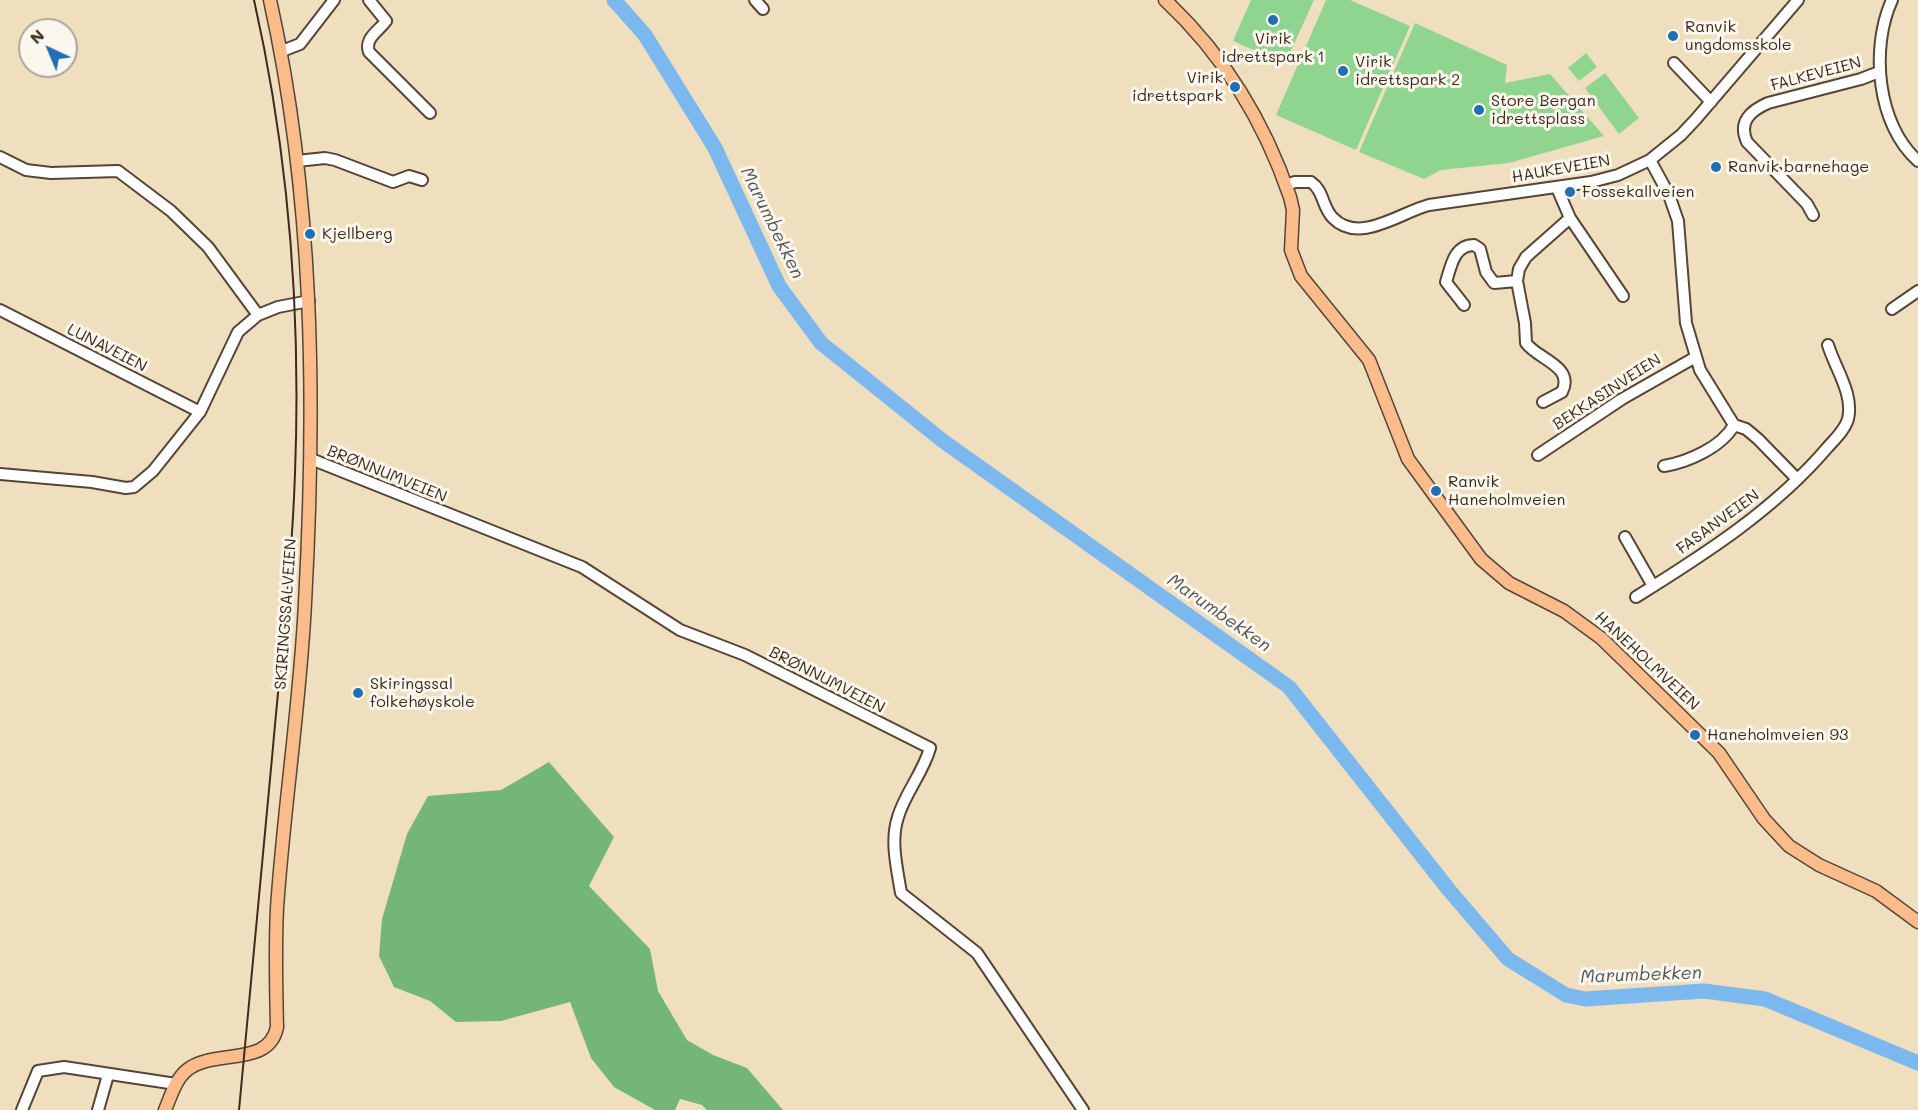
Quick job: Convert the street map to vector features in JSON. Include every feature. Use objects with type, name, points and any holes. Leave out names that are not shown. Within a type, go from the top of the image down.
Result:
[{"type":"main road","name":"SKIRINGSSALVEIEN","points":[[176,1084],[188,1070],[200,1062],[260,1051],[272,1042],[277,1027],[277,910],[305,606],[311,459],[309,301],[297,161],[282,51],[270,0]]},
{"type":"main road","name":"HANEHOLMVEIEN","points":[[1165,0],[1204,39],[1235,81],[1286,185],[1293,210],[1292,255],[1301,276],[1369,360],[1408,459],[1481,559],[1509,583],[1564,611],[1602,639],[1713,747],[1735,774],[1764,819],[1789,846],[1813,862],[1876,891],[1918,922]]},
{"type":"main road","points":[[165,1110],[176,1084]]},
{"type":"street","points":[[282,51],[300,44],[334,0]]},
{"type":"street","points":[[369,0],[386,21],[369,39],[367,46],[369,52],[430,113]]},
{"type":"street","points":[[754,0],[763,9]]},
{"type":"street","name":"HAUKEVEIEN","points":[[1286,185],[1301,181],[1311,182],[1319,189],[1333,218],[1354,229],[1372,227],[1412,209],[1430,205],[1557,188],[1618,175],[1650,160],[1681,135],[1798,0]]},
{"type":"street","points":[[1892,0],[1881,38],[1880,72],[1894,126],[1908,151],[1918,161]]},
{"type":"street","points":[[1674,63],[1711,102]]},
{"type":"street","name":"FALKEVEIEN","points":[[1813,215],[1807,204],[1747,142],[1742,129],[1744,123],[1756,108],[1768,103],[1880,72]]},
{"type":"street","points":[[0,157],[26,170],[43,172],[118,171],[171,211],[208,247],[258,315]]},
{"type":"street","points":[[297,161],[325,158],[335,160],[393,183],[409,176],[422,180]]},
{"type":"street","points":[[1650,160],[1678,221],[1683,303],[1694,358],[1713,394],[1734,425],[1746,429],[1758,439],[1797,479]]},
{"type":"street","points":[[1557,188],[1570,218],[1623,296]]},
{"type":"street","points":[[1543,402],[1562,392],[1563,376],[1558,367],[1526,343],[1525,323],[1517,281],[1519,269],[1526,257],[1570,218]]},
{"type":"street","points":[[1464,305],[1446,282],[1456,254],[1464,247],[1472,245],[1480,249],[1486,272],[1494,283],[1517,281]]},
{"type":"street","points":[[1892,309],[1918,291]]},
{"type":"street","points":[[0,474],[134,487],[153,471],[200,412],[232,340],[258,315],[278,307],[309,301]]},
{"type":"street","name":"LUNAVEIEN","points":[[0,310],[200,412]]},
{"type":"street","name":"FASANVEIEN","points":[[1636,597],[1738,530],[1807,472],[1847,421],[1850,405],[1828,345]]},
{"type":"street","name":"BEKKASINVEIEN","points":[[1538,455],[1622,399],[1676,366],[1694,358]]},
{"type":"street","points":[[1664,466],[1690,459],[1725,437],[1734,425]]},
{"type":"street","name":"BRØNNUMVEIEN","points":[[311,459],[582,567],[680,630],[745,655],[930,748],[925,765],[898,817],[895,856],[901,893],[977,953],[1083,1110]]},
{"type":"street","points":[[1625,537],[1653,586]]},
{"type":"street","points":[[22,1110],[38,1071],[64,1068],[176,1084]]},
{"type":"street","points":[[98,1110],[108,1075]]},
{"type":"green space","name":"Virik idrettspark 1","points":[[1251,0],[1314,0],[1285,64],[1233,41]]},
{"type":"green space","name":"Virik idrettspark 2","points":[[1326,0],[1350,0],[1410,26],[1356,150],[1276,115]]},
{"type":"green space","name":"Store Bergan idrettsplass","points":[[1415,23],[1507,65],[1505,83],[1550,74],[1604,136],[1509,163],[1441,170],[1424,179],[1359,152]]},
{"type":"green space","points":[[1586,53],[1597,67],[1579,81],[1568,68]]},
{"type":"green space","points":[[1605,73],[1639,118],[1619,134],[1585,88]]},
{"type":"green space","points":[[549,762],[614,837],[589,886],[650,949],[658,991],[687,1040],[713,1055],[747,1068],[783,1110],[707,1110],[702,1105],[680,1099],[675,1110],[655,1110],[614,1087],[591,1058],[570,1002],[501,1021],[456,1022],[430,1001],[394,987],[379,956],[382,919],[407,834],[428,796],[501,790]]},
{"type":"waterway","name":"Marumbekken","points":[[614,0],[645,35],[715,148],[779,286],[821,343],[943,441],[1289,687],[1449,890],[1508,959],[1566,995],[1585,999],[1704,991],[1765,999],[1918,1063]]},
{"type":"railway","points":[[239,1110],[289,576],[294,507],[296,414],[296,354],[290,235],[276,117],[254,0]]},
{"type":"place","name":"Virik idrettspark 1","points":[[1273,20]]},
{"type":"place","name":"Ranvik ungdomsskole","points":[[1673,36]]},
{"type":"place","name":"Virik idrettspark 2","points":[[1343,71]]},
{"type":"place","name":"Virik idrettspark","points":[[1235,87]]},
{"type":"place","name":"Store Bergan idrettsplass","points":[[1479,110]]},
{"type":"place","name":"Ranvik barnehage","points":[[1716,167]]},
{"type":"place","name":"Fossekallveien","points":[[1570,192]]},
{"type":"place","name":"Kjellberg","points":[[310,234]]},
{"type":"place","name":"Ranvik Haneholmveien","points":[[1436,491]]},
{"type":"place","name":"Skiringssal folkehøyskole","points":[[358,693]]},
{"type":"place","name":"Haneholmveien 93","points":[[1695,735]]}]
